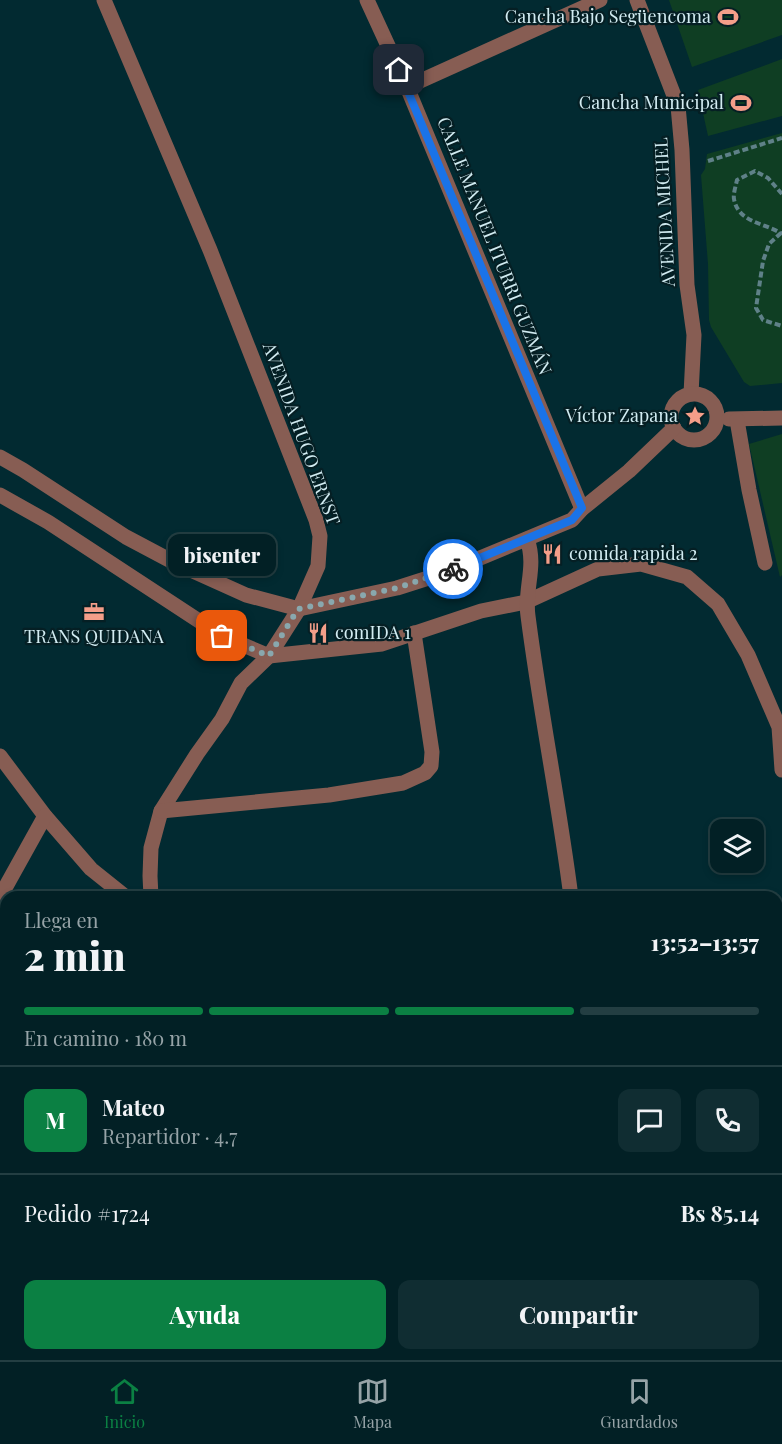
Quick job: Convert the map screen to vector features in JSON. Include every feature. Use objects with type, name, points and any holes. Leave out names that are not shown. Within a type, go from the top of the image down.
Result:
[{"type":"street","name":"AVENIDA HUGO ERNST","points":[[104,0],[210,249],[316,520],[320,536],[318,566],[298,609],[269,656],[241,683],[222,719],[161,811],[152,848],[151,891]]},
{"type":"street","name":"CALLE MANUEL ITURRI GUZMÁN","points":[[368,0],[407,87],[582,508]]},
{"type":"street","points":[[407,87],[600,0]]},
{"type":"street","name":"AVENIDA MICHEL","points":[[637,0],[678,106],[687,285],[694,335],[691,394]]},
{"type":"street","points":[[691,394],[706,397],[713,402],[718,416],[713,431],[700,439],[685,438],[674,428],[671,414],[674,406],[684,396],[691,394]]},
{"type":"street","points":[[718,416],[737,420],[782,418]]},
{"type":"street","points":[[737,420],[748,490],[765,562]]},
{"type":"street","points":[[0,458],[23,470],[126,537],[175,563],[246,595],[298,609],[397,588],[529,546],[572,520],[582,508],[629,471],[674,428]]},
{"type":"street","points":[[0,495],[48,522],[222,636],[269,656],[382,644],[481,611],[526,602],[598,569],[641,564],[687,577],[718,604],[748,655],[779,727],[782,770]]},
{"type":"street","points":[[529,546],[531,576],[526,602],[570,891]]},
{"type":"street","points":[[161,811],[329,795],[403,783],[425,774],[431,766],[432,752],[414,633]]},
{"type":"street","points":[[0,756],[45,816],[92,869],[119,891]]},
{"type":"street","points":[[3,891],[45,816]]},
{"type":"path","points":[[708,161],[782,138]]},
{"type":"path","points":[[782,194],[768,178],[755,171],[737,180],[734,198],[741,214],[753,222],[772,227],[781,233],[769,244],[763,261],[756,308],[763,320],[782,326]]},
{"type":"green space","name":"Cancha Bajo Següencoma","points":[[669,0],[782,0],[782,35],[692,67]]},
{"type":"green space","name":"Cancha Municipal","points":[[782,59],[782,116],[708,136],[698,90]]},
{"type":"green space","points":[[782,133],[782,383],[750,386],[744,382],[709,320],[708,264],[701,175],[705,169],[707,154]]},
{"type":"green space","points":[[782,434],[782,575],[780,577],[749,444]]},
{"type":"way so far","points":[[222,636],[269,656],[298,609],[397,588],[453,569]]},
{"type":"place","name":"Cancha Bajo Següencoma","points":[[728,17]]},
{"type":"place","name":"Cancha Municipal","points":[[741,103]]},
{"type":"place","name":"Víctor Zapana","points":[[695,416]]},
{"type":"place","name":"comida rapida 2","points":[[552,554]]},
{"type":"place","name":"TRANS QUIDANA","points":[[94,612]]},
{"type":"place","name":"comIDA 1","points":[[318,633]]},
{"type":"place","name":"bisenter","points":[[222,636]]},
{"type":"route","points":[[399,70],[582,508],[572,520],[453,569]]}]
